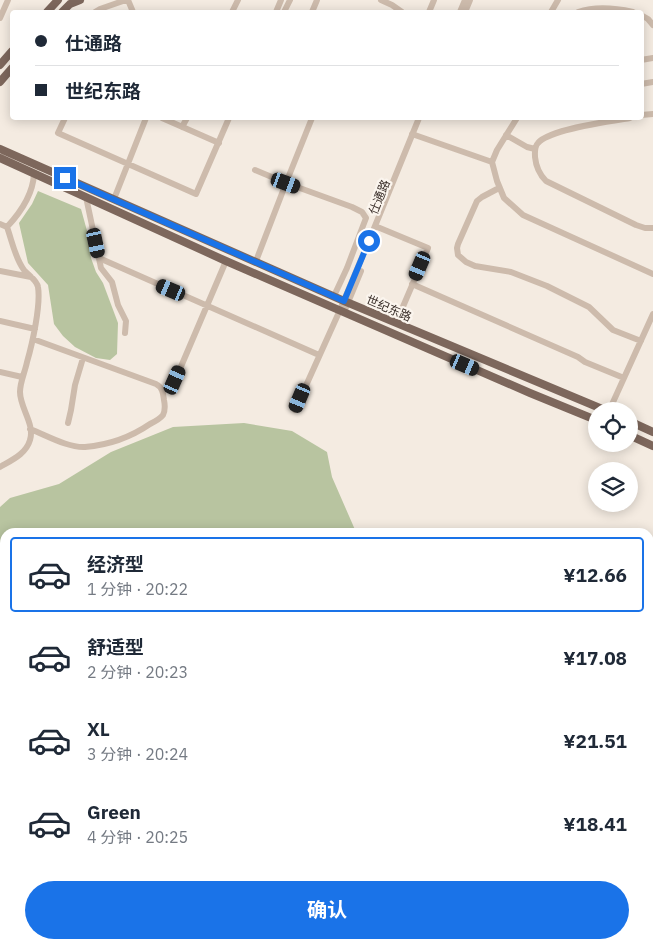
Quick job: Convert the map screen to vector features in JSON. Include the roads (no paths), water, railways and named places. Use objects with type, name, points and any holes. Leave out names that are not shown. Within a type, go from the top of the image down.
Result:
[{"type":"main road","points":[[48,10],[58,0]]},
{"type":"main road","points":[[68,2],[80,0]]},
{"type":"main road","points":[[0,65],[10,53]]},
{"type":"main road","points":[[0,82],[10,70]]},
{"type":"main road","name":"世纪东路","points":[[0,149],[346,302],[588,403]]},
{"type":"main road","name":"世纪东路","points":[[0,158],[226,261],[588,417]]},
{"type":"main road","points":[[638,425],[653,432]]},
{"type":"main road","points":[[638,439],[653,446]]},
{"type":"street","points":[[0,18],[8,0]]},
{"type":"street","points":[[98,10],[127,0]]},
{"type":"street","points":[[381,0],[399,10]]},
{"type":"street","points":[[587,10],[599,8],[622,10]]},
{"type":"street","points":[[64,120],[58,133],[196,194],[228,120]]},
{"type":"street","points":[[114,199],[145,120]]},
{"type":"street","points":[[166,120],[218,143]]},
{"type":"street","points":[[182,127],[186,120]]},
{"type":"street","points":[[256,261],[311,120]]},
{"type":"street","name":"仕通路","points":[[295,410],[319,354],[346,302],[418,120]]},
{"type":"street","name":"仕通路","points":[[414,134],[422,120]]},
{"type":"street","points":[[516,120],[492,162],[499,188],[504,198],[528,218],[653,274]]},
{"type":"street","points":[[620,120],[564,131],[543,138],[535,149],[538,172],[546,181],[636,225],[653,228]]},
{"type":"street","points":[[414,134],[492,162]]},
{"type":"street","points":[[506,135],[527,147],[535,149]]},
{"type":"street","points":[[255,170],[352,207],[362,212],[366,218],[334,296]]},
{"type":"street","points":[[7,227],[17,217],[24,204],[34,182],[34,174]]},
{"type":"street","points":[[499,188],[482,197],[477,202],[458,244],[460,258],[469,264],[511,272],[548,286],[589,307],[611,328],[641,341]]},
{"type":"street","points":[[86,197],[101,268],[112,282],[118,305],[126,321],[125,333]]},
{"type":"street","points":[[0,224],[7,227],[21,265],[37,284],[38,289],[38,310],[35,329],[20,389],[31,437],[27,447],[18,456],[0,467]]},
{"type":"street","points":[[377,226],[428,248],[396,322]]},
{"type":"street","points":[[99,258],[319,354]]},
{"type":"street","points":[[171,390],[226,261]]},
{"type":"street","points":[[0,271],[31,277]]},
{"type":"street","points":[[412,284],[578,357],[584,362],[624,378]]},
{"type":"street","points":[[612,402],[653,314]]},
{"type":"street","points":[[0,321],[35,329]]},
{"type":"street","points":[[30,429],[68,444],[85,447],[119,440],[143,429],[163,414],[165,407],[163,390],[159,385],[33,340]]},
{"type":"street","points":[[68,423],[72,410],[75,385],[83,358]]},
{"type":"street","points":[[0,372],[22,377]]}]
